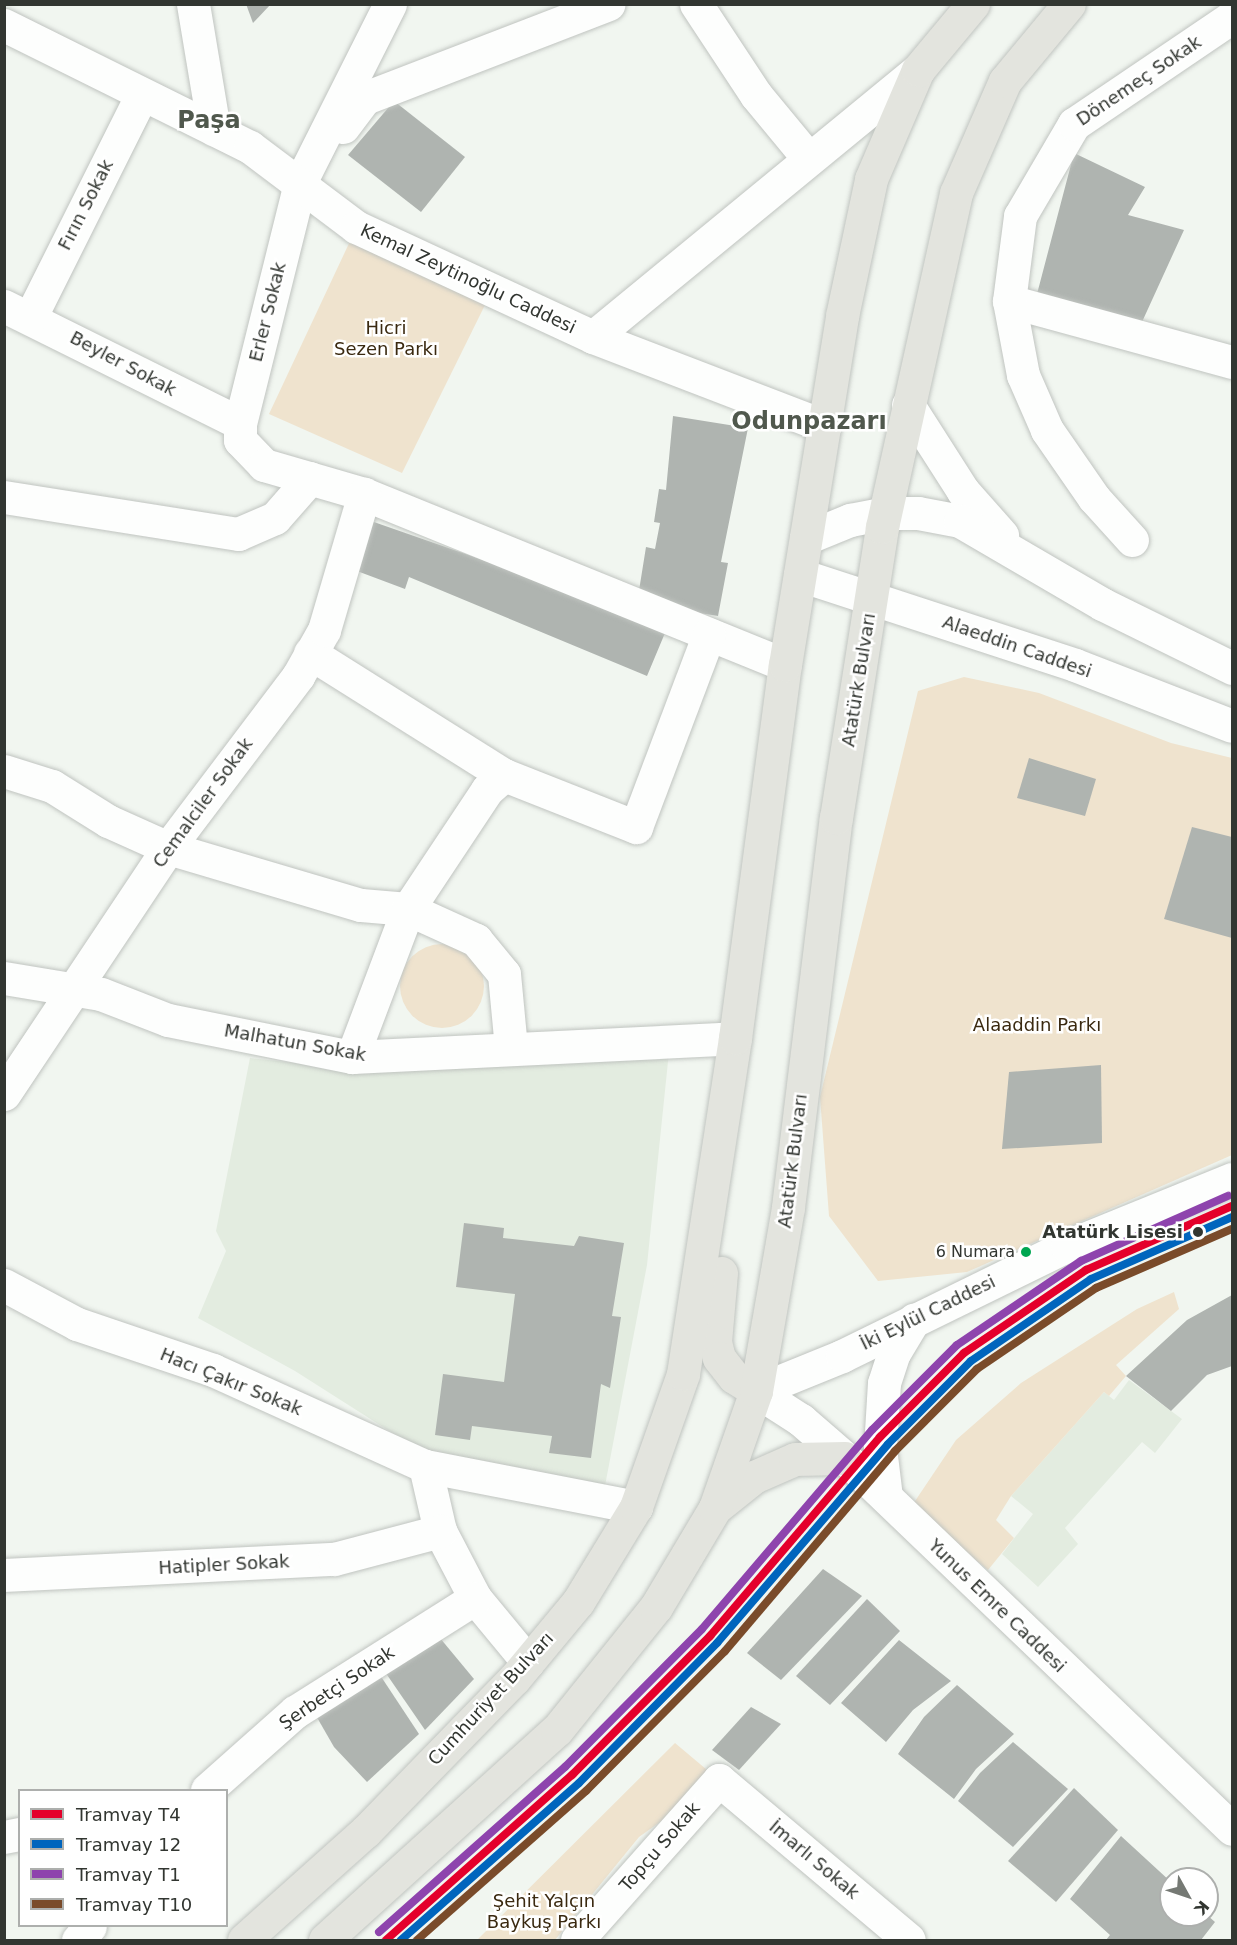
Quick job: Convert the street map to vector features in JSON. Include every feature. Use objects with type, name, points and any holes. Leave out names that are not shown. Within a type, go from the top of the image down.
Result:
[{"type":"main road","points":[[745,1384],[683,1374],[735,1038],[785,665],[825,426],[872,179],[918,70],[973,4]]},
{"type":"main road","name":"Atatürk Bulvarı","points":[[745,1384],[788,1207],[836,818],[885,513],[956,193],[1005,81],[1069,4]]},
{"type":"main road","points":[[718,1151],[734,1186],[715,1342],[719,1358],[745,1384]]},
{"type":"main road","name":"Cumhuriyet Bulvarı","points":[[244,1941],[365,1832],[528,1662],[578,1602],[636,1507],[683,1374]]},
{"type":"main road","points":[[325,1941],[557,1730],[656,1607],[715,1508],[745,1384]]},
{"type":"main road","points":[[715,1508],[754,1477],[795,1459],[845,1458]]},
{"type":"street","points":[[193,4],[214,129]]},
{"type":"street","points":[[300,183],[390,4]]},
{"type":"street","points":[[300,183],[365,98],[609,4]]},
{"type":"street","points":[[696,4],[756,95],[809,159]]},
{"type":"street","name":"Dönemeç Sokak","points":[[1132,540],[1094,498],[1047,430],[1023,375],[1010,301],[1020,216],[1074,124],[1233,17]]},
{"type":"street","name":"Kemal Zeytinoğlu Caddesi","points":[[4,25],[250,147],[356,227],[593,337],[825,426]]},
{"type":"street","points":[[593,337],[918,70]]},
{"type":"street","name":"Fırın Sokak","points":[[17,312],[142,94]]},
{"type":"street","name":"Erler Sokak","points":[[240,432],[300,183]]},
{"type":"street","points":[[1010,301],[1233,362]]},
{"type":"street","name":"Beyler Sokak","points":[[17,312],[240,432],[264,465],[364,494],[785,665]]},
{"type":"street","points":[[908,405],[963,491],[1019,554]]},
{"type":"street","points":[[4,497],[238,534],[275,518],[310,478]]},
{"type":"street","name":"Cemalciler Sokak","points":[[4,1094],[168,848],[310,653],[324,630],[364,494]]},
{"type":"street","points":[[806,538],[850,520],[885,513],[918,513],[960,521],[1102,604],[1233,668]]},
{"type":"street","name":"Alaeddin Caddesi","points":[[800,575],[1075,665],[1233,726]]},
{"type":"street","points":[[310,653],[504,775],[636,827],[709,634]]},
{"type":"street","points":[[4,771],[52,786],[108,821],[168,848],[360,905],[408,909],[476,940],[496,960],[509,990],[511,1048]]},
{"type":"street","points":[[352,1057],[408,909],[487,790],[504,775]]},
{"type":"street","name":"Malhatun Sokak","points":[[4,978],[100,994],[168,1020],[352,1057],[735,1038]]},
{"type":"street","name":"İki Eylül Caddesi","points":[[745,1384],[842,1356],[1067,1246],[1233,1179]]},
{"type":"street","name":"Hacı Çakır Sokak","points":[[4,1285],[77,1324],[213,1370],[425,1466],[636,1507]]},
{"type":"street","points":[[886,1497],[880,1448],[884,1383],[914,1320]]},
{"type":"street","name":"Yunus Emre Caddesi","points":[[745,1384],[801,1420],[845,1458],[1233,1829]]},
{"type":"street","points":[[425,1466],[440,1531],[475,1598],[528,1662]]},
{"type":"street","name":"Hatipler Sokak","points":[[4,1575],[334,1559],[440,1531]]},
{"type":"street","name":"Şerbetçi Sokak","points":[[209,1789],[295,1712],[475,1598]]},
{"type":"street","name":"Topçu Sokak","points":[[577,1941],[719,1780]]},
{"type":"street","name":"İmarlı Sokak","points":[[719,1780],[909,1941]]},
{"type":"street","points":[[78,1941],[89,1927]]},
{"type":"shaded area","points":[[669,1052],[647,1265],[604,1491],[416,1448],[295,1371],[198,1318],[226,1251],[216,1231],[250,1058],[360,1070]]},
{"type":"shaded area","points":[[1129,1380],[1182,1419],[1155,1453],[1142,1442],[1065,1528],[1078,1544],[1038,1587],[1002,1554],[1033,1514],[1011,1496],[1104,1392],[1114,1400]]},
{"type":"green space","name":"Hicri Sezen Parkı","points":[[352,237],[485,305],[402,473],[269,414]]},
{"type":"green space","name":"Alaaddin Parkı","points":[[964,677],[1039,693],[1171,743],[1232,758],[1232,1155],[967,1272],[878,1281],[829,1216],[820,1097],[918,691]]},
{"type":"green space","points":[[442,944],[465,951],[477,963],[484,986],[477,1009],[465,1021],[442,1028],[419,1021],[407,1009],[400,986],[407,963],[419,951]]},
{"type":"green space","points":[[1174,1292],[1179,1309],[1116,1365],[1126,1376],[1109,1396],[1104,1392],[1011,1496],[996,1520],[1014,1538],[988,1570],[911,1507],[956,1440],[1021,1383],[1137,1309]]},
{"type":"green space","name":"Şehit Yalçın Baykuş Parkı","points":[[675,1743],[719,1780],[639,1837],[555,1940],[477,1940]]},
{"type":"building","points":[[246,4],[271,4],[253,23]]},
{"type":"building","points":[[394,101],[465,157],[421,212],[348,155]]},
{"type":"building","points":[[1074,153],[1145,187],[1128,215],[1184,230],[1142,322],[1037,294]]},
{"type":"building","points":[[673,416],[748,428],[721,562],[728,563],[718,616],[637,603],[646,547],[655,549],[660,523],[654,522],[659,489],[666,490]]},
{"type":"building","points":[[371,521],[500,566],[665,633],[647,676],[409,577],[405,589],[357,571]]},
{"type":"building","points":[[1029,758],[1096,779],[1085,816],[1017,798]]},
{"type":"building","points":[[1192,827],[1232,837],[1232,938],[1164,919]]},
{"type":"building","points":[[1101,1065],[1102,1143],[1002,1149],[1009,1072]]},
{"type":"building","points":[[464,1223],[504,1228],[503,1238],[574,1246],[579,1236],[624,1243],[612,1316],[621,1317],[610,1388],[601,1384],[591,1458],[549,1453],[552,1436],[472,1426],[470,1440],[435,1435],[443,1374],[504,1382],[515,1294],[456,1287]]},
{"type":"building","points":[[1232,1295],[1232,1366],[1207,1375],[1171,1411],[1126,1376],[1187,1320]]},
{"type":"building","points":[[823,1569],[862,1596],[781,1680],[747,1653]]},
{"type":"building","points":[[867,1599],[900,1631],[830,1705],[796,1676]]},
{"type":"building","points":[[440,1638],[474,1679],[425,1730],[383,1669]]},
{"type":"building","points":[[899,1640],[951,1681],[913,1710],[886,1742],[841,1703]]},
{"type":"building","points":[[376,1669],[419,1734],[367,1782],[334,1747],[311,1707]]},
{"type":"building","points":[[957,1685],[1014,1734],[976,1769],[954,1799],[898,1754],[924,1717]]},
{"type":"building","points":[[751,1707],[781,1724],[739,1770],[712,1750]]},
{"type":"building","points":[[1013,1742],[1068,1789],[1013,1847],[958,1801],[980,1773]]},
{"type":"building","points":[[1074,1788],[1118,1830],[1056,1902],[1008,1861]]},
{"type":"building","points":[[1121,1836],[1159,1871],[1159,1927],[1211,1927],[1201,1940],[1106,1940],[1110,1935],[1070,1899]]},
{"type":"tram line","name":"T1","points":[[379,1932],[565,1767],[702,1629],[872,1430],[957,1345],[1081,1261],[1228,1196]]},
{"type":"tram line","name":"T4","points":[[386,1940],[572,1775],[710,1636],[880,1437],[964,1353],[1086,1270],[1232,1206]]},
{"type":"tram line","name":"12","points":[[401,1940],[579,1783],[717,1643],[888,1444],[971,1361],[1091,1279],[1232,1217]]},
{"type":"tram line","name":"T10","points":[[417,1940],[586,1791],[725,1651],[895,1451],[977,1369],[1096,1288],[1232,1229]]},
{"type":"place","name":"Atatürk Lisesi","points":[[1198,1232]]},
{"type":"place","name":"6 Numara","points":[[1026,1252]]},
{"type":"district","name":"Paşa","points":[[209,121]]},
{"type":"district","name":"Odunpazarı","points":[[809,422]]}]
